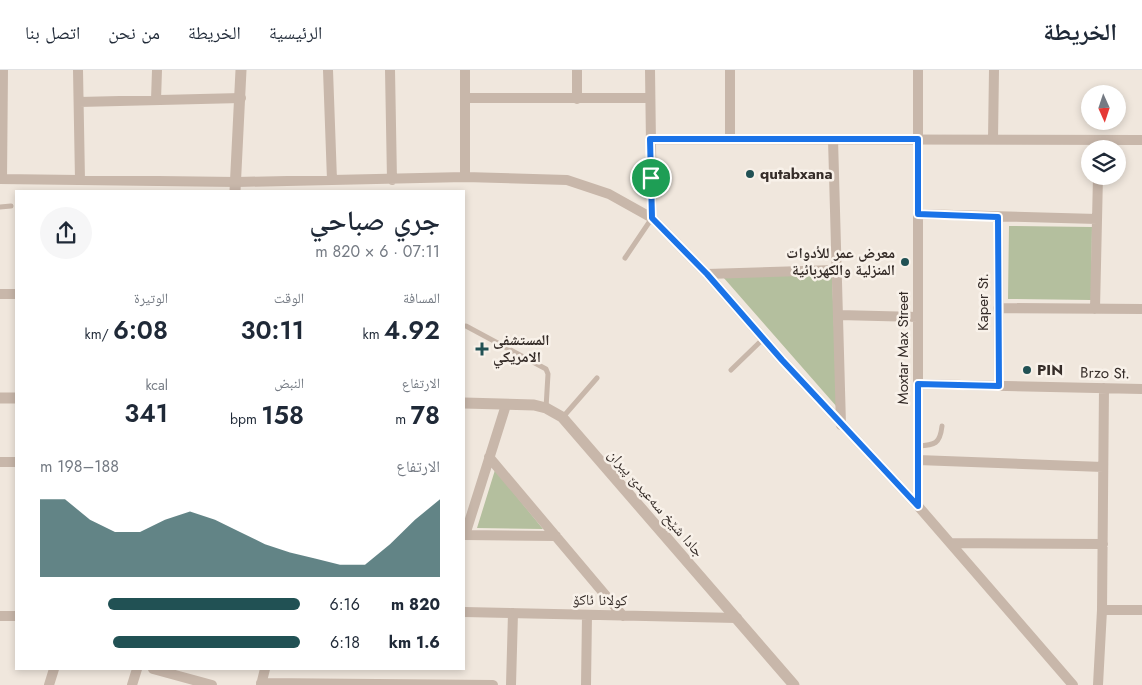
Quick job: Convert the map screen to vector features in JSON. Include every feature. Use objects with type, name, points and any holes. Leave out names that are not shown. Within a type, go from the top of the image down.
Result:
[{"type":"street","points":[[3,70],[1,179],[236,186],[332,180],[465,177],[567,180],[609,194],[652,218],[707,274],[841,425],[918,506],[1073,685]]},
{"type":"street","points":[[78,70],[80,180]]},
{"type":"street","points":[[156,100],[157,70]]},
{"type":"street","points":[[236,186],[241,70]]},
{"type":"street","points":[[328,70],[332,180]]},
{"type":"street","points":[[390,70],[392,180]]},
{"type":"street","points":[[465,70],[465,177]]},
{"type":"street","points":[[577,70],[577,99]]},
{"type":"street","points":[[650,70],[652,218]]},
{"type":"street","points":[[730,70],[730,139]]},
{"type":"street","name":"Moxtar Max Street","points":[[918,70],[918,506]]},
{"type":"street","points":[[993,139],[994,70]]},
{"type":"street","points":[[79,102],[241,98]]},
{"type":"street","points":[[465,98],[650,98]]},
{"type":"street","points":[[650,139],[993,139],[1081,143]]},
{"type":"street","points":[[833,139],[841,425]]},
{"type":"street","points":[[1126,141],[1142,140]]},
{"type":"street","points":[[1095,309],[1098,185]]},
{"type":"street","points":[[918,214],[1097,219]]},
{"type":"street","name":"Kaper St.","points":[[998,217],[999,386]]},
{"type":"street","points":[[707,274],[836,270]]},
{"type":"street","points":[[0,294],[15,294]]},
{"type":"street","points":[[998,308],[1142,309]]},
{"type":"street","points":[[839,316],[918,317]]},
{"type":"street","name":"Brzo St.","points":[[918,384],[1142,389]]},
{"type":"street","points":[[1098,685],[1102,610],[1104,388]]},
{"type":"street","points":[[0,398],[15,398]]},
{"type":"street","name":"جادا شێخ سەعیدێ پیران","points":[[465,404],[534,405],[546,408],[562,417],[794,685]]},
{"type":"street","points":[[465,532],[506,405]]},
{"type":"street","points":[[489,457],[623,616]]},
{"type":"street","points":[[918,460],[1103,466]]},
{"type":"street","points":[[0,462],[15,462]]},
{"type":"street","points":[[465,535],[556,536]]},
{"type":"street","points":[[951,543],[1103,544]]},
{"type":"street","points":[[1102,610],[1142,610]]},
{"type":"street","name":"کولانا ئاکۆ","points":[[465,612],[736,618]]},
{"type":"street","points":[[511,685],[513,613]]},
{"type":"street","points":[[586,685],[587,615]]},
{"type":"street","points":[[0,616],[15,616]]},
{"type":"street","points":[[50,685],[54,670]]},
{"type":"street","points":[[132,685],[137,670]]},
{"type":"street","points":[[163,670],[180,672],[212,685]]},
{"type":"street","points":[[265,670],[261,684],[493,685]]},
{"type":"lane","points":[[0,207],[11,206]]},
{"type":"lane","points":[[625,258],[652,218]]},
{"type":"lane","points":[[466,326],[546,368],[548,374],[546,408]]},
{"type":"lane","points":[[731,370],[763,339]]},
{"type":"lane","points":[[562,417],[597,378]]},
{"type":"lane","points":[[918,446],[932,445],[937,441],[941,437],[942,426]]},
{"type":"green space","points":[[1009,226],[1092,227],[1091,300],[1008,299]]},
{"type":"green space","points":[[832,275],[837,407],[723,277]]},
{"type":"green space","points":[[495,470],[543,529],[477,528]]},
{"type":"place","name":"qutabxana","points":[[750,174]]},
{"type":"place","name":"معرض عمر للأدوات المنزلية والكهربائية","points":[[905,262]]},
{"type":"place","name":"المستشفى الامريكي","points":[[482,349]]},
{"type":"place","name":"PIN","points":[[1027,370]]},
{"type":"route","points":[[650,139],[918,139],[918,214],[998,217],[999,386],[918,384],[918,506],[841,425],[707,274],[652,218],[651,178],[650,139]]}]
